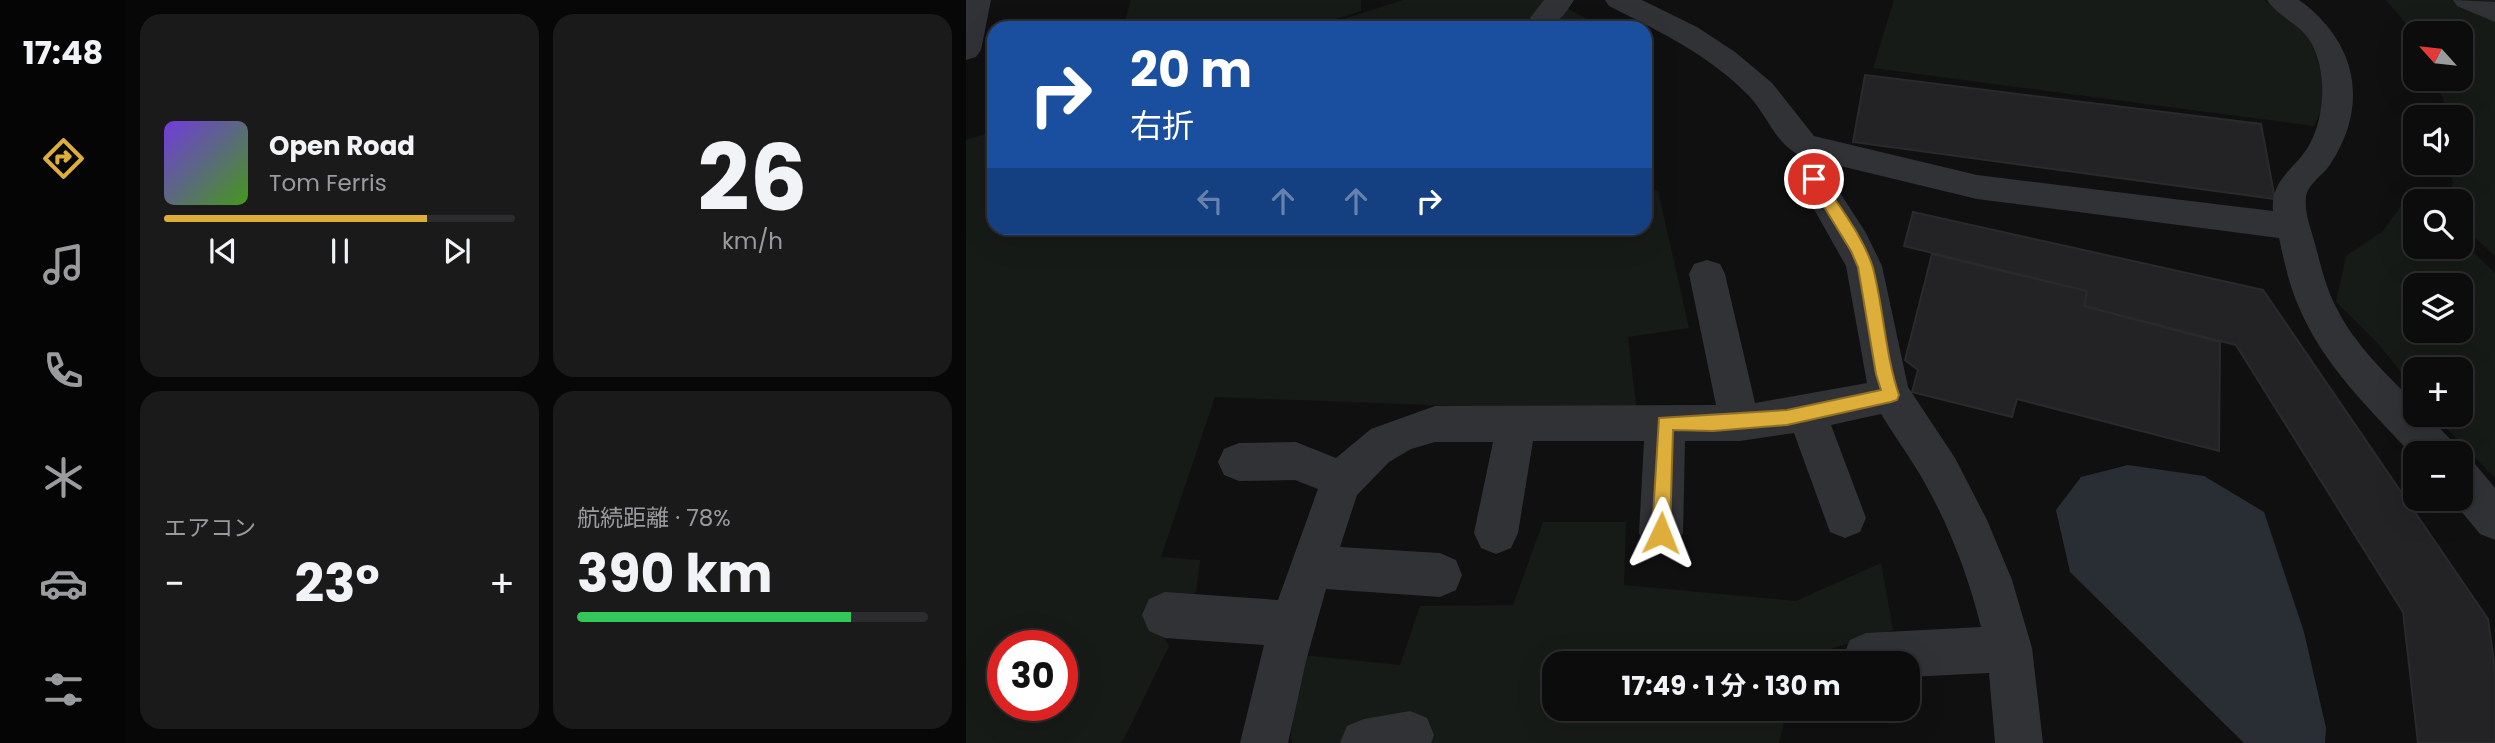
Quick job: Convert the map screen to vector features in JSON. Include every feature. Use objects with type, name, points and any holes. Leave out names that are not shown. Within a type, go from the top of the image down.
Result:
[{"type":"street","points":[[966,50],[977,0]]},
{"type":"street","points":[[1619,0],[1687,34],[1724,59],[1760,90],[1803,145],[1977,187],[2294,227]]},
{"type":"street","points":[[2281,0],[2316,29],[2326,43],[2337,78],[2336,105],[2331,129],[2319,155],[2291,189],[2289,204],[2304,270],[2326,327],[2365,375],[2426,441]]},
{"type":"street","points":[[2467,0],[2495,13]]},
{"type":"street","points":[[1822,150],[1814,167],[1814,179],[1857,249],[1865,267],[1884,374],[1891,395],[1938,467],[1960,510],[1999,607],[2009,649],[2019,743]]},
{"type":"street","points":[[1707,274],[1740,423]]},
{"type":"street","points":[[1264,743],[1310,566],[1343,480],[1364,457],[1385,440],[1409,429],[1435,424],[1740,423],[1807,413],[1891,395]]},
{"type":"street","points":[[1807,413],[1845,518]]},
{"type":"street","points":[[1661,533],[1665,423]]},
{"type":"street","points":[[1496,533],[1516,425]]},
{"type":"street","points":[[1239,462],[1296,461],[1343,480]]},
{"type":"street","points":[[2473,494],[2495,520]]},
{"type":"street","points":[[1310,566],[1440,575]]},
{"type":"street","points":[[1165,615],[1293,624]]},
{"type":"street","points":[[1920,653],[2009,649]]},
{"type":"street","points":[[1364,743],[1410,735]]},
{"type":"shaded area","points":[[1131,0],[1361,0],[1361,11],[1329,21],[1125,21]]},
{"type":"shaded area","points":[[1403,0],[1568,0],[1563,6],[1591,21],[1338,21]]},
{"type":"shaded area","points":[[1894,0],[2264,0],[2317,43],[2323,73],[2322,109],[2314,126],[1873,68]]},
{"type":"shaded area","points":[[2386,0],[2495,0],[2495,256],[2473,236],[2473,189],[2453,188],[2451,175],[2473,175],[2473,105],[2444,105],[2439,91],[2473,91],[2473,21],[2404,21]]},
{"type":"shaded area","points":[[987,133],[987,235],[1652,235],[1652,188],[1658,191],[1689,328],[1628,337],[1637,413],[1215,397],[1161,557],[1200,560],[1196,592],[1150,613],[1169,646],[1120,743],[966,743],[966,140]]},
{"type":"shaded area","points":[[2403,203],[2403,259],[2473,259],[2473,252],[2495,273],[2495,478],[2473,455],[2473,441],[2459,441],[2446,427],[2473,427],[2473,357],[2403,357],[2403,375],[2377,342],[2336,302],[2346,256],[2383,231]]},
{"type":"shaded area","points":[[2128,465],[2204,476],[2264,512],[2304,632],[2326,728],[2325,743],[2244,743],[2070,572],[2056,510],[2081,477]]},
{"type":"shaded area","points":[[1543,522],[1626,522],[1624,585],[1796,601],[1881,563],[1893,630],[1824,651],[1542,651],[1542,721],[1784,721],[1779,743],[1292,743],[1291,732],[1302,655],[1400,665],[1420,606],[1513,605]]},
{"type":"building","points":[[1865,75],[2261,124],[2275,199],[1853,142]]},
{"type":"building","points":[[1913,212],[2263,290],[2403,495],[2403,511],[2414,511],[2488,619],[2495,669],[2495,743],[2418,743],[2403,612],[2236,345],[2084,306],[2087,291],[1904,246]]},
{"type":"building","points":[[1932,254],[2087,291],[2084,306],[2220,342],[2219,451],[2017,399],[2012,417],[1912,392],[1918,370],[1905,360]]},
{"type":"route","points":[[1661,533],[1665,423],[1740,423],[1787,418],[1891,395],[1884,374],[1865,267],[1848,233],[1819,191],[1814,179]]}]
